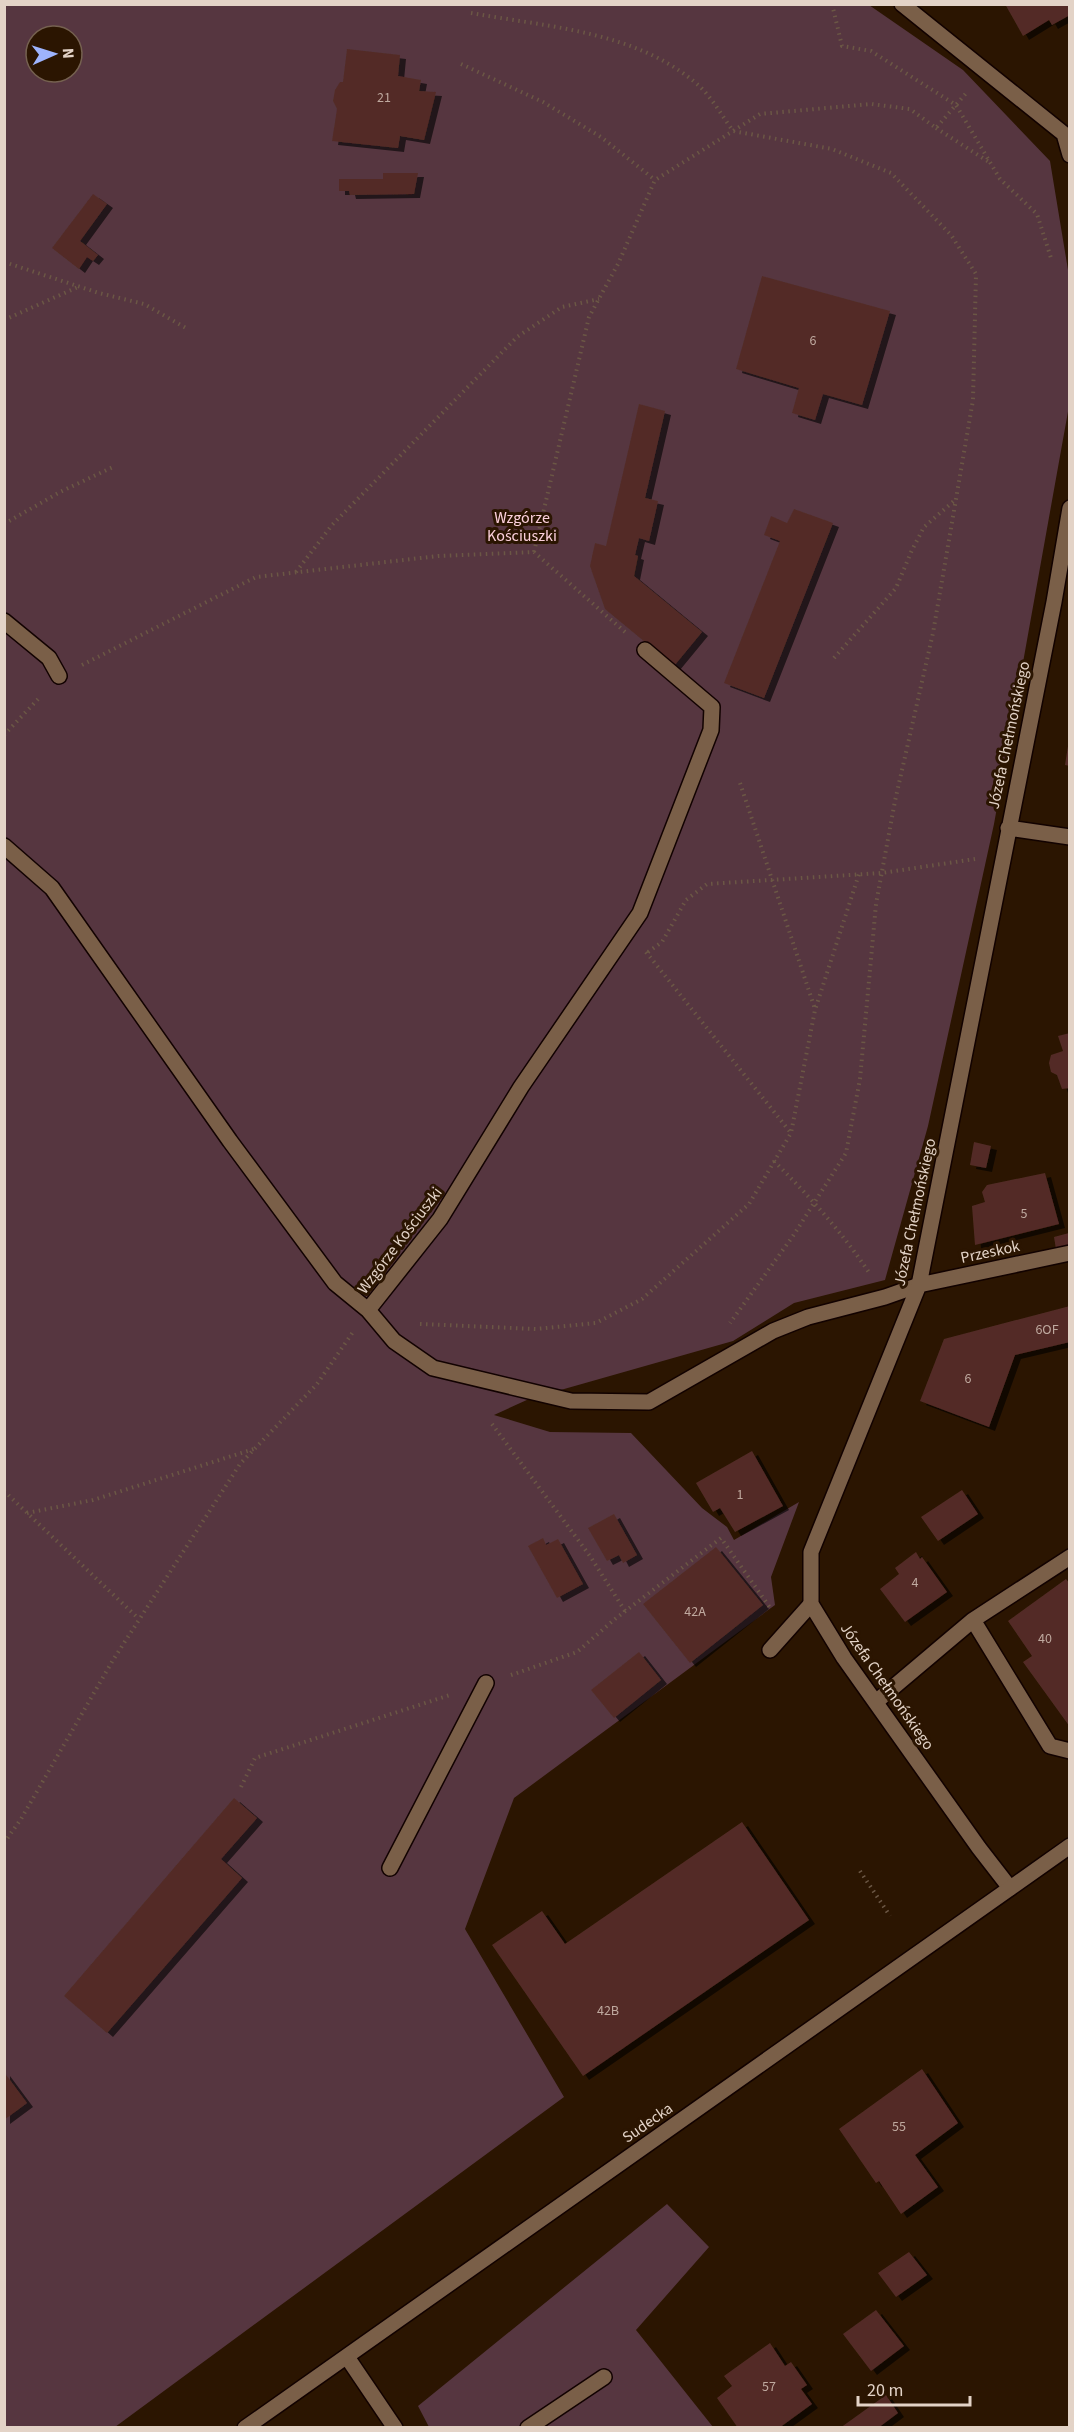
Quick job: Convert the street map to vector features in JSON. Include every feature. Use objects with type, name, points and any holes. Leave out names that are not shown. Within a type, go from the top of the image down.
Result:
[{"type":"street","points":[[902,4],[1067,134],[1070,155]]},
{"type":"street","name":"Józefa Chełmońskiego","points":[[1010,1888],[844,1658],[811,1604],[811,1552],[919,1285],[1054,602],[1070,508]]},
{"type":"street","points":[[4,621],[49,658],[59,676]]},
{"type":"street","name":"Wzgórze Kościuszki","points":[[645,650],[712,707],[711,730],[640,913],[520,1087],[440,1219],[368,1310],[394,1341],[432,1368],[571,1401],[649,1402],[773,1331],[808,1317],[885,1297],[919,1285]]},
{"type":"street","points":[[1008,828],[1070,837]]},
{"type":"street","points":[[4,846],[52,888],[230,1141],[335,1283],[368,1310]]},
{"type":"street","name":"Przeskok","points":[[919,1285],[1070,1253]]},
{"type":"street","points":[[877,1701],[973,1620],[1070,1557]]},
{"type":"street","points":[[770,1650],[811,1604]]},
{"type":"street","points":[[973,1620],[1050,1746],[1070,1751]]},
{"type":"street","points":[[390,1868],[486,1683]]},
{"type":"street","name":"Sudecka","points":[[245,2427],[1070,1846]]},
{"type":"street","points":[[347,2357],[395,2427]]},
{"type":"street","points":[[528,2427],[604,2377]]},
{"type":"path","points":[[832,4],[842,46],[871,51],[956,105],[1000,179],[1037,214],[1051,258]]},
{"type":"path","points":[[471,14],[609,39],[648,52],[698,84],[734,130],[832,149],[891,172],[951,235],[976,274],[973,400],[933,633],[895,801],[876,904],[860,1079],[846,1153],[793,1236],[727,1327]]},
{"type":"path","points":[[461,64],[543,102],[601,138],[655,180]]},
{"type":"path","points":[[936,128],[961,99]]},
{"type":"path","points":[[534,552],[589,317],[618,264],[655,180],[760,114],[871,104],[909,109],[991,164]]},
{"type":"path","points":[[4,262],[144,304],[186,328]]},
{"type":"path","points":[[4,320],[79,286]]},
{"type":"path","points":[[296,572],[332,525],[517,337],[562,308],[599,299]]},
{"type":"path","points":[[4,524],[60,492],[113,467]]},
{"type":"path","points":[[834,658],[896,588],[924,527],[955,500]]},
{"type":"path","points":[[4,735],[59,676],[256,577],[438,556],[534,552],[645,650]]},
{"type":"path","points":[[741,783],[815,1010]]},
{"type":"path","points":[[607,962],[633,962],[662,942],[686,900],[707,884],[773,878],[882,873],[1002,856]]},
{"type":"path","points":[[381,1326],[415,1324],[536,1329],[596,1323],[642,1299],[749,1204],[791,1133],[815,1010],[859,874]]},
{"type":"path","points":[[627,932],[647,953],[791,1133]]},
{"type":"path","points":[[774,1161],[815,1201],[851,1246],[885,1297]]},
{"type":"path","points":[[4,1843],[21,1819],[113,1660],[240,1464],[317,1384],[368,1310]]},
{"type":"path","points":[[492,1424],[590,1556],[625,1611],[721,1538],[764,1600]]},
{"type":"path","points":[[27,1513],[93,1500],[255,1449]]},
{"type":"path","points":[[4,1491],[139,1619]]},
{"type":"path","points":[[241,1787],[255,1758],[380,1717]]},
{"type":"path","points":[[860,1871],[890,1916]]},
{"type":"green space","name":"Wzgórze Kościuszki","points":[[5,5],[869,5],[963,70],[1050,161],[1069,276],[1069,406],[994,824],[928,1126],[885,1280],[794,1303],[733,1341],[529,1399],[494,1415],[550,1432],[631,1433],[702,1508],[727,1527],[734,1540],[799,1502],[771,1577],[775,1605],[514,1798],[465,1929],[564,2097],[115,2427],[5,2428]]},
{"type":"green space","points":[[667,2204],[709,2247],[636,2330],[713,2427],[429,2427],[418,2406]]},
{"type":"building","points":[[1005,4],[1070,4],[1070,15],[1052,25],[1049,20],[1023,36]]},
{"type":"building","points":[[347,49],[400,55],[398,76],[421,80],[419,91],[436,92],[424,140],[400,136],[398,148],[332,141],[337,109],[333,101],[335,90],[340,82],[343,82]]},
{"type":"building","points":[[383,173],[418,173],[414,194],[350,195],[349,191],[339,191],[339,179],[383,179]]},
{"type":"building","points":[[93,194],[107,204],[80,241],[98,255],[93,261],[87,257],[79,269],[52,248]]},
{"type":"building","points":[[762,276],[890,311],[862,405],[823,394],[815,420],[792,413],[799,388],[736,369]]},
{"type":"building","points":[[639,404],[665,411],[645,498],[658,501],[649,541],[639,538],[634,576],[702,632],[674,666],[605,609],[590,566],[595,543],[606,546]]},
{"type":"building","points":[[794,509],[833,523],[764,698],[724,683],[780,541],[764,535],[771,516],[787,523]]},
{"type":"building","points":[[1068,746],[1070,747],[1070,766],[1065,765]]},
{"type":"building","points":[[1070,1033],[1070,1088],[1062,1089],[1057,1075],[1051,1072],[1049,1063],[1051,1055],[1063,1051],[1058,1036]]},
{"type":"building","points":[[974,1142],[991,1146],[986,1168],[970,1165]]},
{"type":"building","points":[[1045,1173],[1059,1224],[975,1245],[972,1206],[985,1202],[982,1192],[987,1185]]},
{"type":"building","points":[[1069,1233],[1070,1245],[1056,1249],[1054,1237]]},
{"type":"building","points":[[1070,1306],[1070,1342],[1015,1355],[989,1427],[920,1401],[944,1339]]},
{"type":"building","points":[[752,1451],[783,1506],[735,1532],[720,1508],[713,1512],[696,1483]]},
{"type":"building","points":[[962,1490],[978,1514],[938,1541],[921,1517]]},
{"type":"building","points":[[614,1514],[637,1555],[623,1563],[619,1555],[607,1561],[588,1528]]},
{"type":"building","points":[[543,1538],[546,1545],[558,1539],[583,1584],[557,1598],[528,1546]]},
{"type":"building","points":[[716,1547],[763,1605],[690,1663],[643,1604]]},
{"type":"building","points":[[916,1552],[947,1592],[905,1622],[880,1589],[899,1574],[895,1568]]},
{"type":"building","points":[[1066,1579],[1070,1584],[1070,1727],[1023,1662],[1032,1656],[1008,1621]]},
{"type":"building","points":[[639,1652],[661,1680],[614,1718],[591,1690]]},
{"type":"building","points":[[234,1798],[257,1818],[221,1859],[242,1878],[107,2033],[64,1996]]},
{"type":"building","points":[[742,1822],[809,1920],[583,2076],[492,1945],[542,1911],[565,1944]]},
{"type":"building","points":[[922,2069],[958,2123],[915,2155],[938,2187],[901,2214],[879,2181],[876,2183],[839,2129]]},
{"type":"building","points":[[4,2072],[27,2103],[4,2120]]},
{"type":"building","points":[[909,2252],[927,2275],[896,2297],[878,2273]]},
{"type":"building","points":[[876,2310],[904,2346],[871,2371],[843,2334]]},
{"type":"building","points":[[770,2343],[785,2366],[791,2362],[807,2385],[801,2389],[812,2404],[779,2428],[738,2428],[717,2398],[732,2386],[724,2376]]},
{"type":"building","points":[[886,2395],[898,2413],[878,2428],[840,2428]]}]
